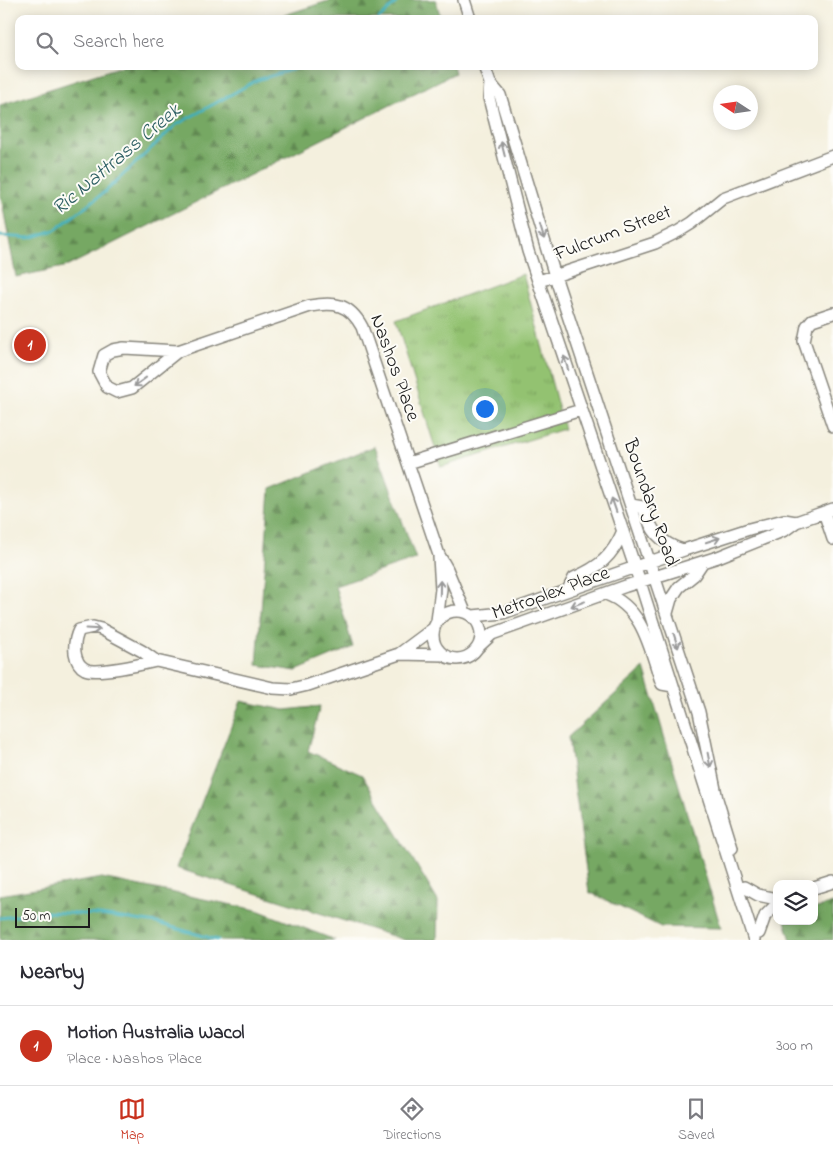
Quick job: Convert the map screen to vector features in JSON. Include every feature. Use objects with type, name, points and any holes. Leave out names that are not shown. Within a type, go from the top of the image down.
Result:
[{"type":"street","points":[[464,0],[469,15]]},
{"type":"street","name":"Boundary Road","points":[[485,70],[490,83],[500,94],[556,276],[699,712],[717,799],[758,938]]},
{"type":"street","name":"Boundary Road","points":[[490,83],[489,98],[528,251],[758,938]]},
{"type":"street","name":"Fulcrum Street","points":[[539,281],[655,242],[692,223],[723,198],[833,156]]},
{"type":"street","name":"Nashos Place","points":[[178,351],[124,348],[112,350],[104,356],[98,372],[107,387],[117,392],[132,388],[178,351],[310,306],[326,303],[338,304],[356,315],[362,326],[439,555],[469,614]]},
{"type":"street","points":[[833,313],[812,320],[807,326],[804,341],[833,426]]},
{"type":"street","points":[[408,463],[581,410]]},
{"type":"street","points":[[631,505],[642,508],[650,525],[662,540],[671,546],[683,550]]},
{"type":"street","points":[[796,522],[829,511],[833,539]]},
{"type":"street","name":"Metroplex Place","points":[[469,614],[502,613],[749,529],[784,520],[796,522]]},
{"type":"street","name":"Metroplex Place","points":[[478,647],[492,634],[640,582],[702,563],[785,530],[796,522]]},
{"type":"street","points":[[568,590],[574,578],[591,571],[606,560],[623,531]]},
{"type":"street","name":"Nashos Place","points":[[435,624],[441,589],[439,555]]},
{"type":"street","points":[[667,614],[671,599],[679,587],[694,575],[702,563]]},
{"type":"street","points":[[606,594],[626,606],[640,623],[662,684],[673,686]]},
{"type":"street","points":[[156,661],[133,667],[94,671],[85,669],[77,660],[75,640],[79,630],[93,627],[133,646],[156,661],[273,688],[291,688],[308,685],[399,654],[444,655],[458,659],[466,658],[478,647],[481,639],[481,630],[478,622],[469,614],[457,610],[450,612],[443,615],[399,654]]},
{"type":"street","points":[[435,624],[434,643],[444,655]]},
{"type":"street","points":[[818,887],[833,882]]},
{"type":"street","points":[[744,887],[758,895],[773,898]]},
{"type":"street","points":[[758,938],[765,916],[773,908]]},
{"type":"green space","points":[[331,0],[436,0],[440,15],[284,15]]},
{"type":"green space","points":[[109,70],[454,70],[455,73],[68,266],[16,277],[0,192],[0,105]]},
{"type":"green space","points":[[523,274],[564,429],[441,467],[396,321]]},
{"type":"green space","points":[[375,446],[416,559],[335,586],[353,647],[296,671],[257,665],[270,489]]},
{"type":"green space","points":[[644,668],[721,928],[661,927],[589,892],[568,737]]},
{"type":"green space","points":[[241,701],[285,710],[320,706],[308,751],[362,775],[438,901],[437,940],[405,940],[176,868]]},
{"type":"green space","points":[[102,878],[257,910],[335,940],[0,940],[0,895]]},
{"type":"green space","points":[[833,903],[833,940],[791,940],[786,925],[818,925],[818,908]]},
{"type":"waterway","name":"Ric Nattrass Creek","points":[[383,15],[399,0]]},
{"type":"waterway","name":"Ric Nattrass Creek","points":[[0,236],[30,238],[55,230],[106,191],[176,125],[257,80],[291,70]]},
{"type":"waterway","points":[[0,918],[48,912],[100,915],[157,923],[218,940]]},
{"type":"place","name":"Motion Australia Wacol","points":[[30,345]]}]
